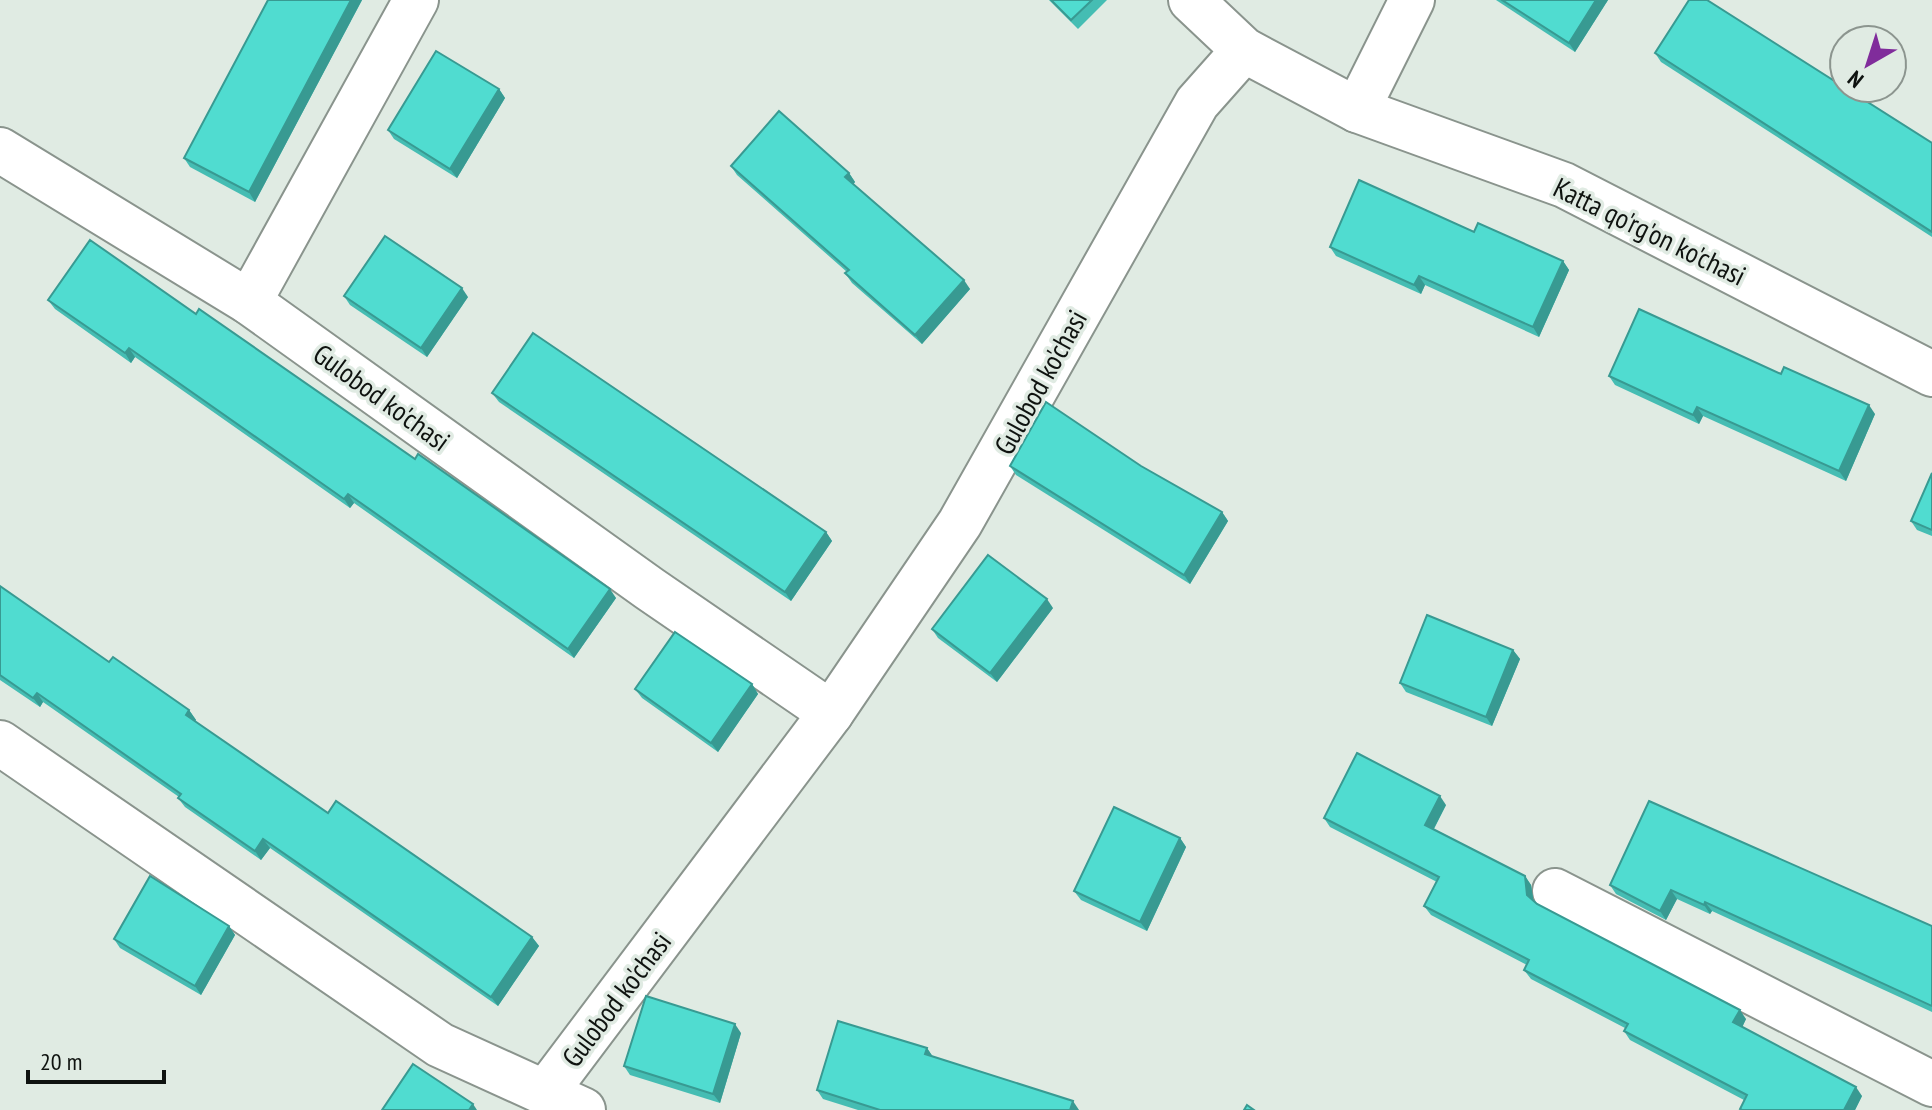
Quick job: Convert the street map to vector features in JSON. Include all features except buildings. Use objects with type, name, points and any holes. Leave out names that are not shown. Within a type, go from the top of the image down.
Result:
[{"type":"street","points":[[249,302],[416,0]]},
{"type":"street","points":[[1191,0],[1244,50],[1357,110],[1412,0]]},
{"type":"street","name":"Gulobod ko'chasi","points":[[0,743],[440,1045],[568,1105],[960,523],[1197,103],[1244,50]]},
{"type":"street","name":"Katta qo'rg'on ko'chasi","points":[[1357,110],[1564,185],[1932,374]]},
{"type":"street","name":"Gulobod ko'chasi","points":[[0,150],[249,302],[650,589],[831,713]]},
{"type":"street","points":[[1555,891],[1932,1084]]}]
